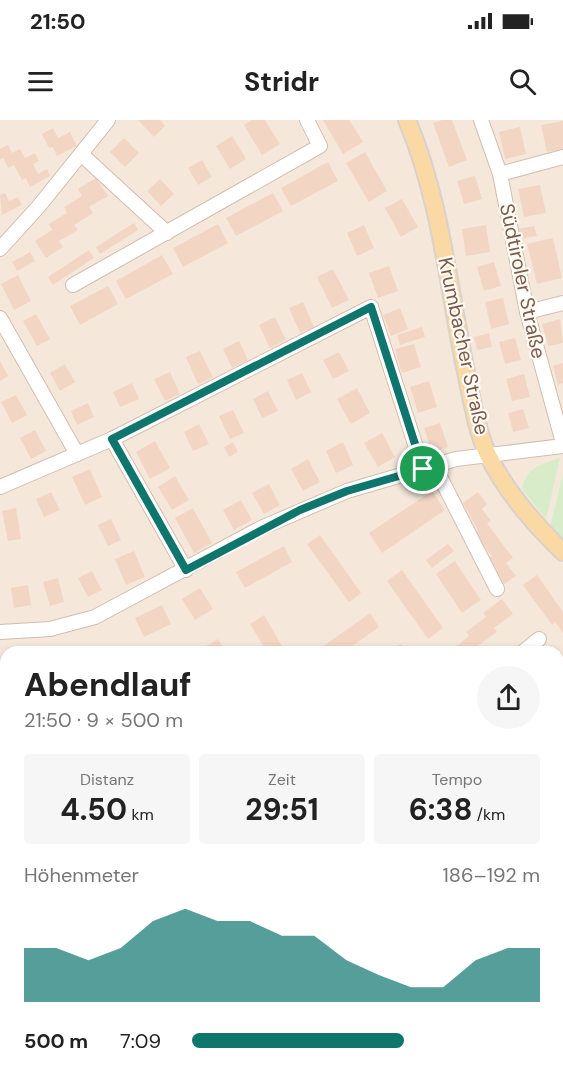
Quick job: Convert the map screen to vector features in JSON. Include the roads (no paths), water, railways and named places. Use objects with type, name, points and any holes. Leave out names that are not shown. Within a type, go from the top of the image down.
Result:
[{"type":"main road","name":"Krumbacher Straße","points":[[406,120],[420,152],[441,230],[457,332],[480,435],[489,456],[530,518],[563,552]]},
{"type":"street","points":[[0,249],[39,206],[108,120]]},
{"type":"street","points":[[73,285],[320,146],[307,120]]},
{"type":"street","name":"Südtiroler Straße","points":[[481,120],[500,174],[527,312],[563,444]]},
{"type":"street","points":[[81,154],[167,233]]},
{"type":"street","points":[[500,174],[563,157]]},
{"type":"street","points":[[527,312],[563,303]]},
{"type":"street","points":[[0,487],[112,439],[371,307],[428,467],[497,589]]},
{"type":"street","points":[[0,318],[77,454]]},
{"type":"street","points":[[112,439],[186,570]]},
{"type":"street","points":[[0,632],[51,629],[95,618],[300,510],[347,491],[456,459],[563,444]]},
{"type":"street","points":[[530,646],[539,639]]}]
